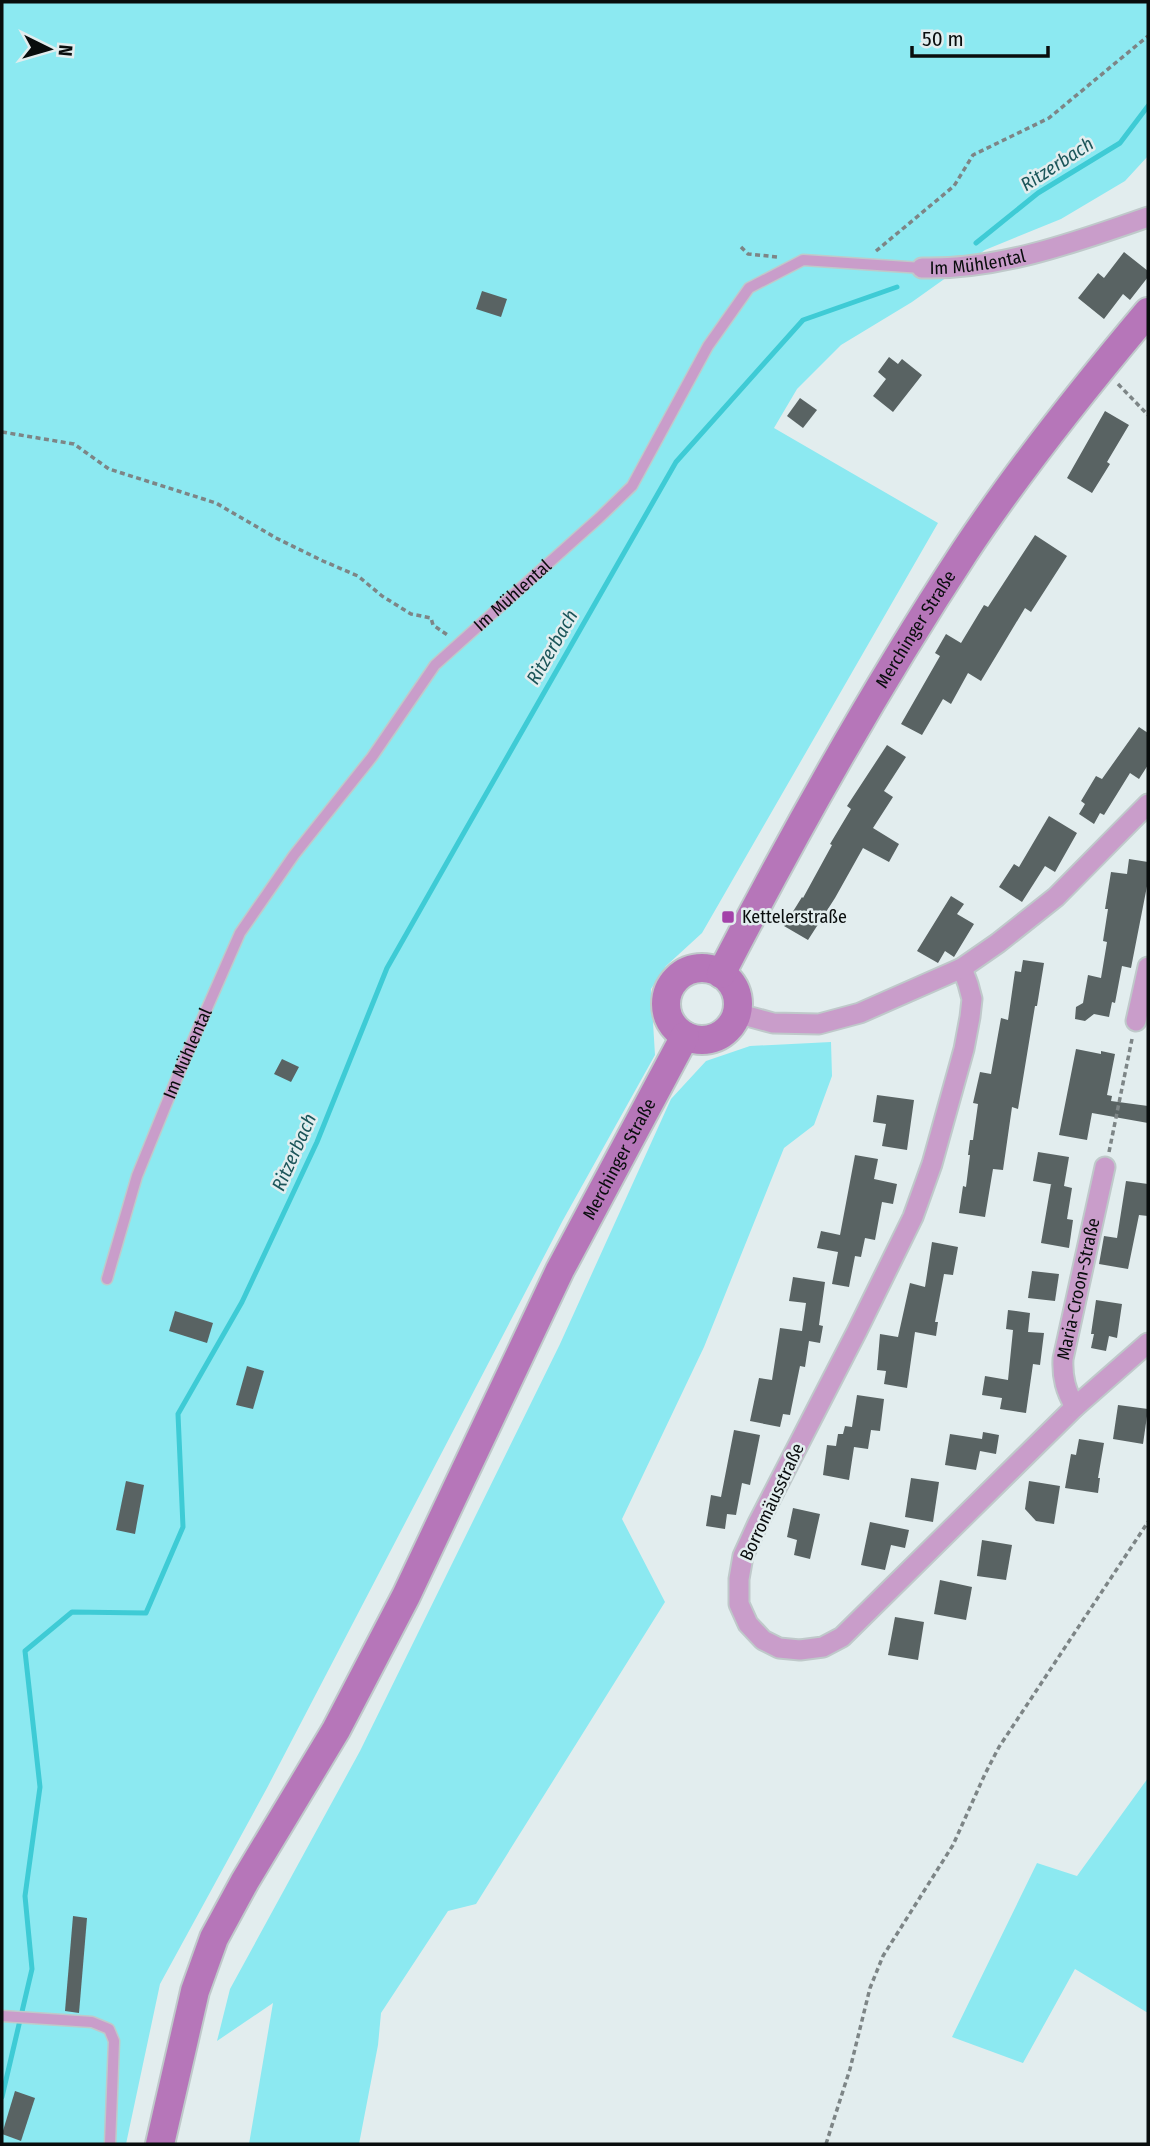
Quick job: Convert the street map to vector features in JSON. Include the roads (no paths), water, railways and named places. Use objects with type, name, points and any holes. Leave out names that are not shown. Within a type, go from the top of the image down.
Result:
[{"type":"street","name":"Im Mühlental","points":[[922,268],[953,269],[1014,258],[1148,217]]},
{"type":"street","name":"Merchinger Straße","points":[[721,974],[821,787],[965,550],[1101,368],[1148,312]]},
{"type":"street","points":[[736,1013],[773,1023],[819,1024],[860,1013],[961,968],[998,943],[1056,897],[1148,804]]},
{"type":"street","points":[[1136,1021],[1148,967]]},
{"type":"street","points":[[699,968],[710,969],[730,981],[735,991],[736,1013],[732,1023],[716,1037],[695,1039],[685,1036],[669,1019],[666,997],[678,977],[699,968]]},
{"type":"street","name":"Borromäusstraße","points":[[961,968],[972,999],[970,1017],[932,1164],[914,1217],[743,1556],[739,1604],[748,1624],[763,1640],[779,1648],[800,1650],[823,1647],[842,1637],[1075,1407],[1148,1343]]},
{"type":"street","name":"Merchinger Straße","points":[[160,2144],[195,1991],[214,1938],[336,1730],[406,1596],[555,1281],[685,1036]]},
{"type":"street","name":"Maria-Croon-Straße","points":[[1075,1407],[1062,1375],[1063,1359],[1105,1167]]},
{"type":"lane","name":"Im Mühlental","points":[[107,1279],[137,1176],[240,933],[294,856],[372,757],[435,665],[632,486],[708,346],[749,288],[803,260],[922,268]]},
{"type":"lane","points":[[2,2016],[92,2022],[109,2029],[114,2041],[110,2144]]},
{"type":"waterway","name":"Ritzerbach","points":[[976,243],[1038,193],[1120,143],[1148,106]]},
{"type":"waterway","name":"Ritzerbach","points":[[2,2097],[32,1969],[25,1896],[40,1787],[25,1651],[72,1612],[146,1613],[183,1527],[178,1414],[242,1302],[317,1142],[387,968],[676,462],[803,320],[897,287]]},
{"type":"place","name":"Kettelerstraße","points":[[728,917]]}]
